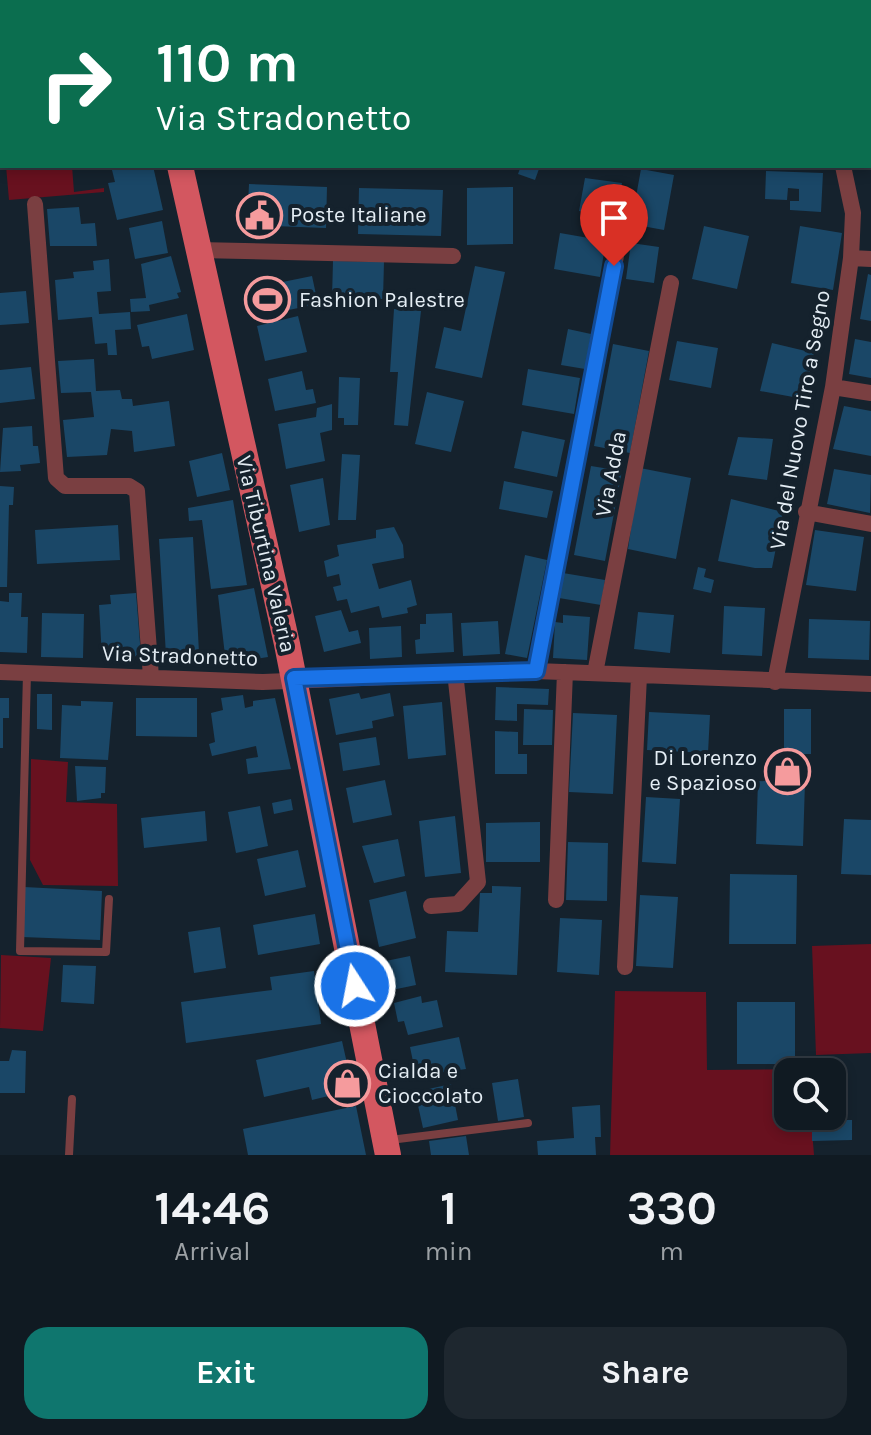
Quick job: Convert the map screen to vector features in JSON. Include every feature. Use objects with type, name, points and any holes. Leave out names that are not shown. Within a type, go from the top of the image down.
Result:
[{"type":"main road","name":"Via Tiburtina Valeria","points":[[180,168],[294,678],[387,1148]]},
{"type":"street","name":"Via del Nuovo Tiro a Segno","points":[[775,682],[833,387],[851,258],[853,213],[843,168]]},
{"type":"street","points":[[35,204],[56,478],[65,486],[129,486],[137,491],[151,677]]},
{"type":"street","points":[[536,671],[620,235]]},
{"type":"street","points":[[198,250],[453,256]]},
{"type":"street","points":[[851,258],[871,259]]},
{"type":"street","name":"Via Adda","points":[[595,673],[671,283]]},
{"type":"street","points":[[833,387],[871,393]]},
{"type":"street","points":[[806,512],[871,524]]},
{"type":"street","name":"Via Stradonetto","points":[[0,672],[229,682],[536,671],[871,684]]},
{"type":"street","points":[[431,906],[458,904],[478,882],[455,672]]},
{"type":"street","points":[[556,900],[565,672]]},
{"type":"street","points":[[625,967],[639,676]]},
{"type":"lane","points":[[27,673],[20,951],[106,952],[109,899]]},
{"type":"lane","points":[[69,1155],[72,1099]]},
{"type":"lane","name":"Via Tiburtina Valeria","points":[[387,1148],[528,1123]]},
{"type":"shaded area","points":[[6,168],[72,168],[74,192],[104,188],[104,192],[9,200]]},
{"type":"shaded area","points":[[31,759],[68,762],[66,802],[117,804],[118,886],[43,885],[30,860]]},
{"type":"shaded area","points":[[871,944],[871,1053],[816,1055],[812,946]]},
{"type":"shaded area","points":[[1,955],[51,958],[43,1031],[0,1028]]},
{"type":"shaded area","points":[[615,991],[706,992],[707,1070],[774,1069],[774,1130],[812,1130],[814,1155],[610,1155]]},
{"type":"building","points":[[112,168],[153,168],[163,210],[117,220],[108,183],[115,182]]},
{"type":"building","points":[[520,168],[539,168],[535,180],[518,174]]},
{"type":"building","points":[[641,169],[674,175],[664,230],[631,224]]},
{"type":"building","points":[[766,171],[823,173],[821,212],[790,210],[790,201],[799,201],[799,189],[788,188],[787,200],[765,199]]},
{"type":"building","points":[[585,178],[622,183],[617,217],[579,211]]},
{"type":"building","points":[[249,184],[327,187],[326,228],[247,225]]},
{"type":"building","points":[[513,187],[513,244],[467,245],[467,188]]},
{"type":"building","points":[[359,188],[443,190],[441,236],[358,234]]},
{"type":"building","points":[[79,207],[81,224],[95,223],[97,246],[50,246],[47,209]]},
{"type":"building","points":[[162,221],[168,253],[135,259],[129,228]]},
{"type":"building","points":[[704,226],[749,236],[737,289],[692,279]]},
{"type":"building","points":[[800,226],[842,233],[833,290],[791,283]]},
{"type":"building","points":[[560,233],[606,241],[600,277],[554,269]]},
{"type":"building","points":[[631,243],[659,247],[654,283],[626,279]]},
{"type":"building","points":[[171,256],[181,292],[177,293],[179,298],[149,305],[150,311],[131,312],[130,299],[146,298],[141,264]]},
{"type":"building","points":[[109,259],[111,291],[97,292],[99,314],[130,312],[131,329],[115,330],[117,355],[108,355],[107,343],[95,344],[92,317],[58,320],[55,280],[74,278],[73,272],[94,270],[93,261]]},
{"type":"building","points":[[333,261],[384,262],[383,299],[332,298]]},
{"type":"building","points":[[475,266],[505,272],[482,378],[435,368],[444,327],[461,331]]},
{"type":"building","points":[[868,274],[871,275],[871,321],[860,319]]},
{"type":"building","points":[[312,276],[318,304],[264,315],[258,287]]},
{"type":"building","points":[[26,291],[29,323],[0,325],[0,293]]},
{"type":"building","points":[[394,309],[421,311],[408,426],[394,425],[398,372],[390,372]]},
{"type":"building","points":[[187,314],[194,350],[152,359],[149,346],[142,347],[137,325]]},
{"type":"building","points":[[298,316],[307,352],[265,361],[257,326]]},
{"type":"building","points":[[568,329],[591,334],[585,369],[561,365]]},
{"type":"building","points":[[855,339],[871,342],[871,378],[849,374]]},
{"type":"building","points":[[677,341],[718,348],[711,388],[669,380]]},
{"type":"building","points":[[772,343],[814,353],[804,399],[760,391]]},
{"type":"building","points":[[613,344],[649,351],[630,453],[594,446]]},
{"type":"building","points":[[94,359],[96,391],[120,390],[122,399],[132,399],[133,406],[169,401],[175,446],[134,452],[132,431],[111,429],[107,455],[67,457],[63,420],[94,417],[91,392],[61,393],[58,361]]},
{"type":"building","points":[[31,367],[35,399],[0,403],[0,370]]},
{"type":"building","points":[[528,369],[580,378],[574,414],[522,405]]},
{"type":"building","points":[[302,371],[306,390],[313,389],[316,403],[275,411],[268,379]]},
{"type":"building","points":[[339,377],[360,378],[358,425],[344,425],[344,418],[338,418]]},
{"type":"building","points":[[427,392],[464,401],[451,452],[415,444]]},
{"type":"building","points":[[332,404],[332,430],[320,433],[325,461],[286,469],[278,424],[316,417],[317,408]]},
{"type":"building","points":[[844,406],[871,411],[871,456],[833,449]]},
{"type":"building","points":[[32,426],[33,446],[38,446],[40,463],[20,465],[21,471],[0,472],[3,428]]},
{"type":"building","points":[[522,431],[565,440],[557,477],[514,468]]},
{"type":"building","points":[[738,437],[773,439],[767,480],[728,475]]},
{"type":"building","points":[[222,453],[230,490],[197,497],[189,461]]},
{"type":"building","points":[[342,454],[360,455],[356,520],[338,520]]},
{"type":"building","points":[[591,466],[622,471],[605,561],[574,555]]},
{"type":"building","points":[[640,468],[691,478],[676,559],[628,549]]},
{"type":"building","points":[[834,469],[871,475],[870,513],[827,504]]},
{"type":"building","points":[[323,478],[330,525],[299,532],[290,485]]},
{"type":"building","points":[[504,481],[553,491],[547,518],[499,509]]},
{"type":"building","points":[[0,486],[14,487],[13,505],[9,505],[7,587],[0,587]]},
{"type":"building","points":[[731,499],[783,512],[772,568],[718,561]]},
{"type":"building","points":[[233,500],[247,585],[211,589],[202,520],[189,521],[188,508]]},
{"type":"building","points":[[118,525],[120,560],[37,564],[35,530]]},
{"type":"building","points":[[394,527],[403,545],[404,558],[372,564],[379,589],[411,580],[417,605],[407,608],[408,613],[382,618],[379,606],[351,613],[347,599],[337,601],[333,587],[341,585],[339,574],[327,577],[324,561],[339,556],[337,545],[376,538],[376,530]]},
{"type":"building","points":[[815,530],[864,537],[856,591],[806,585]]},
{"type":"building","points":[[193,537],[199,653],[166,655],[159,539]]},
{"type":"building","points":[[525,555],[547,560],[527,658],[505,654]]},
{"type":"building","points":[[698,567],[706,569],[704,577],[714,580],[711,593],[693,589]]},
{"type":"building","points":[[563,573],[605,580],[601,605],[559,598]]},
{"type":"building","points":[[254,588],[268,657],[226,664],[218,595]]},
{"type":"building","points":[[9,593],[22,593],[21,617],[28,617],[27,653],[0,652],[0,601],[9,602]]},
{"type":"building","points":[[136,593],[141,656],[102,658],[99,605],[111,604],[110,595]]},
{"type":"building","points":[[724,606],[765,608],[762,656],[722,654]]},
{"type":"building","points":[[341,610],[349,632],[358,630],[361,643],[324,652],[315,616]]},
{"type":"building","points":[[638,612],[674,615],[670,653],[634,649]]},
{"type":"building","points":[[42,613],[84,614],[83,658],[41,657]]},
{"type":"building","points":[[452,613],[454,652],[416,654],[415,640],[420,639],[420,624],[426,624],[426,614]]},
{"type":"building","points":[[563,615],[590,617],[587,660],[553,658],[555,622],[563,623]]},
{"type":"building","points":[[809,619],[870,621],[869,660],[808,658]]},
{"type":"building","points":[[498,621],[500,654],[463,656],[461,623]]},
{"type":"building","points":[[401,626],[402,657],[370,659],[369,628]]},
{"type":"building","points":[[496,687],[549,689],[548,705],[517,704],[517,721],[495,720]]},
{"type":"building","points":[[359,693],[361,699],[390,693],[394,716],[372,721],[373,728],[336,735],[329,699]]},
{"type":"building","points":[[37,694],[52,694],[52,730],[37,729]]},
{"type":"building","points":[[243,695],[245,708],[253,706],[253,701],[275,698],[291,769],[248,774],[246,759],[258,757],[256,746],[212,756],[209,744],[215,742],[211,713],[223,710],[221,698]]},
{"type":"building","points":[[0,698],[9,698],[9,718],[3,718],[3,748],[0,748]]},
{"type":"building","points":[[136,698],[197,698],[197,737],[136,736]]},
{"type":"building","points":[[81,701],[113,702],[108,760],[60,758],[62,705],[81,706]]},
{"type":"building","points":[[442,702],[446,755],[408,759],[403,706]]},
{"type":"building","points":[[524,709],[553,710],[552,745],[523,745]]},
{"type":"building","points":[[784,709],[811,709],[811,754],[784,754]]},
{"type":"building","points":[[649,712],[710,715],[708,753],[647,750]]},
{"type":"building","points":[[573,713],[617,715],[613,794],[569,792]]},
{"type":"building","points":[[495,731],[518,732],[518,754],[527,754],[527,774],[495,774]]},
{"type":"building","points":[[376,737],[380,765],[343,771],[339,743]]},
{"type":"building","points":[[75,766],[106,767],[105,793],[101,793],[101,798],[77,801]]},
{"type":"building","points":[[385,780],[392,815],[353,823],[346,788]]},
{"type":"building","points":[[758,781],[805,782],[803,846],[756,844]]},
{"type":"building","points":[[646,797],[680,799],[676,864],[642,862]]},
{"type":"building","points":[[291,799],[293,810],[274,814],[272,803]]},
{"type":"building","points":[[260,806],[268,846],[236,853],[228,812]]},
{"type":"building","points":[[205,811],[207,841],[144,848],[141,818]]},
{"type":"building","points":[[455,816],[461,873],[425,877],[419,821]]},
{"type":"building","points":[[844,819],[871,820],[871,875],[841,874]]},
{"type":"building","points":[[540,822],[540,862],[486,862],[486,823]]},
{"type":"building","points":[[398,839],[405,876],[374,883],[362,846]]},
{"type":"building","points":[[568,842],[608,843],[607,901],[566,900]]},
{"type":"building","points":[[298,850],[306,887],[265,896],[257,859]]},
{"type":"building","points":[[730,874],[797,875],[796,944],[729,944]]},
{"type":"building","points":[[492,886],[521,887],[517,975],[445,972],[447,931],[478,932],[480,893],[492,893]]},
{"type":"building","points":[[24,887],[102,891],[100,940],[22,937]]},
{"type":"building","points":[[406,891],[416,938],[379,947],[369,900]]},
{"type":"building","points":[[640,895],[678,897],[673,968],[636,966]]},
{"type":"building","points":[[315,914],[320,944],[258,955],[253,925]]},
{"type":"building","points":[[560,918],[602,920],[599,975],[557,972]]},
{"type":"building","points":[[220,927],[226,968],[194,973],[188,932]]},
{"type":"building","points":[[410,956],[416,985],[387,991],[381,962]]},
{"type":"building","points":[[63,965],[96,966],[94,1004],[61,1002]]},
{"type":"building","points":[[314,971],[321,1024],[186,1043],[181,1002],[272,990],[270,977]]},
{"type":"building","points":[[421,996],[422,1003],[437,1000],[443,1027],[408,1035],[404,1021],[398,1022],[394,1003]]},
{"type":"building","points":[[737,1002],[795,1002],[795,1058],[774,1058],[774,1064],[737,1064]]},
{"type":"building","points":[[459,1037],[466,1069],[416,1076],[410,1047]]},
{"type":"building","points":[[342,1041],[353,1090],[312,1100],[309,1087],[264,1097],[256,1060]]},
{"type":"building","points":[[12,1050],[26,1051],[25,1093],[0,1093],[0,1061],[9,1061]]},
{"type":"building","points":[[518,1079],[524,1117],[498,1121],[492,1083]]},
{"type":"building","points":[[451,1084],[458,1120],[423,1128],[415,1092]]},
{"type":"building","points":[[600,1105],[601,1137],[595,1137],[596,1155],[538,1155],[537,1141],[574,1138],[572,1107]]},
{"type":"building","points":[[356,1106],[366,1155],[248,1155],[243,1129]]},
{"type":"building","points":[[846,1120],[852,1120],[852,1140],[812,1141],[812,1130],[846,1130]]},
{"type":"building","points":[[466,1136],[469,1155],[431,1155],[429,1141]]},
{"type":"place","name":"Poste Italiane","points":[[259,215]]},
{"type":"place","name":"Fashion Palestre","points":[[268,300]]},
{"type":"place","name":"Di Lorenzo e Spazioso","points":[[788,771]]},
{"type":"place","name":"Cialda e Cioccolato","points":[[347,1084]]},
{"type":"route","points":[[355,986],[294,678],[536,671],[614,266]]}]
